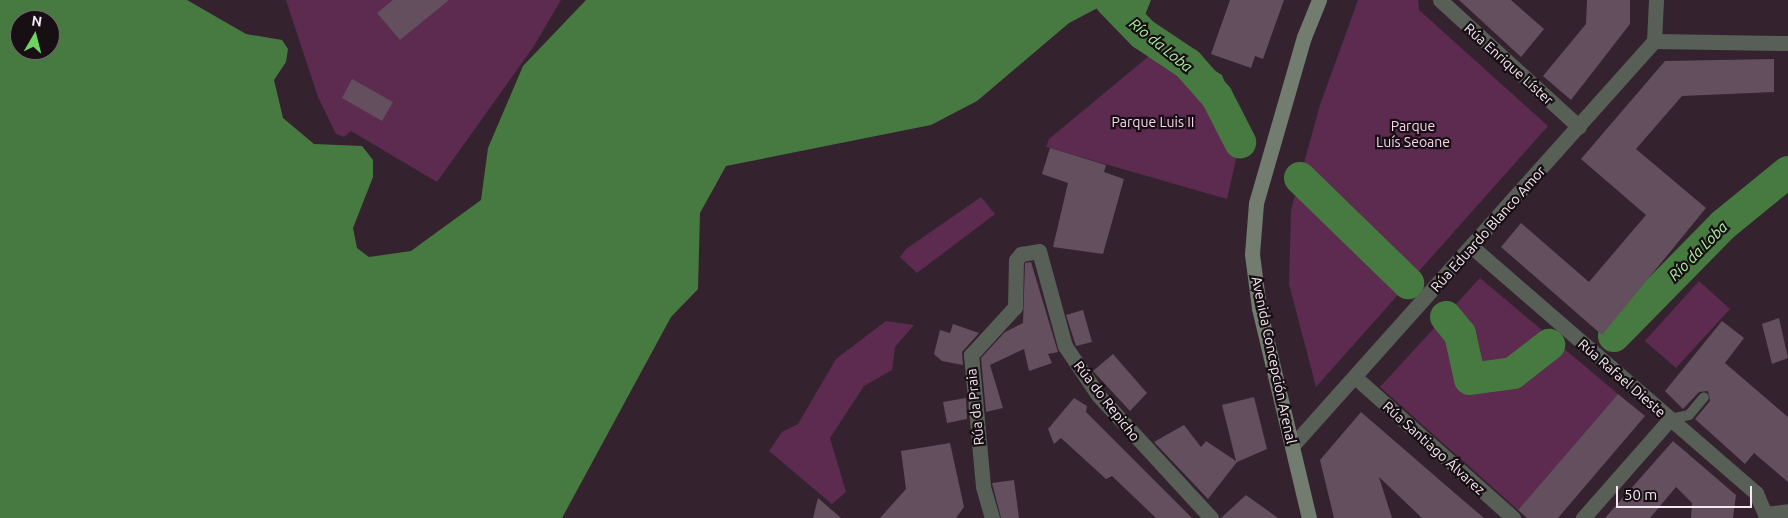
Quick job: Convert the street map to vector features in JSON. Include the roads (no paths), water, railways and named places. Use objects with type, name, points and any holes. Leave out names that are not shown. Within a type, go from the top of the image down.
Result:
[{"type":"main road","name":"Avenida Concepción Arenal","points":[[1309,518],[1259,308],[1253,229],[1265,170],[1320,0]]},
{"type":"street","name":"Rúa Enrique Líster","points":[[1440,0],[1578,127]]},
{"type":"street","points":[[1656,0],[1654,41],[1788,43]]},
{"type":"street","name":"Rúa Eduardo Blanco Amor","points":[[1292,446],[1472,247],[1654,41]]},
{"type":"street","name":"Rúa Rafael Dieste","points":[[1472,247],[1756,493],[1764,516]]},
{"type":"street","name":"Rúa do Repicho","points":[[1021,254],[1039,252],[1065,346],[1098,395],[1211,518]]},
{"type":"street","name":"Rúa da Praia","points":[[992,518],[983,486],[970,355],[1014,307],[1016,260],[1021,254]]},
{"type":"street","name":"Rúa Santiago Álvarez","points":[[1355,377],[1513,518]]},
{"type":"street","points":[[1583,518],[1670,419]]},
{"type":"street","points":[[1764,516],[1788,510]]},
{"type":"lane","points":[[1670,419],[1689,415],[1704,397]]},
{"type":"waterway","name":"Río da Loba","points":[[1111,1],[1143,34],[1188,64],[1217,97],[1240,142]]},
{"type":"waterway","name":"Río da Loba","points":[[1614,336],[1723,225],[1788,172]]},
{"type":"waterway","name":"Río da Loba","points":[[1300,178],[1408,283]]},
{"type":"waterway","name":"Río da Loba","points":[[1446,317],[1460,334],[1470,379],[1513,373],[1549,345]]},
{"type":"park label","name":"Parque Luis II","points":[[1153,122]]},
{"type":"park label","name":"Parque Luís Seoane","points":[[1413,134]]}]
